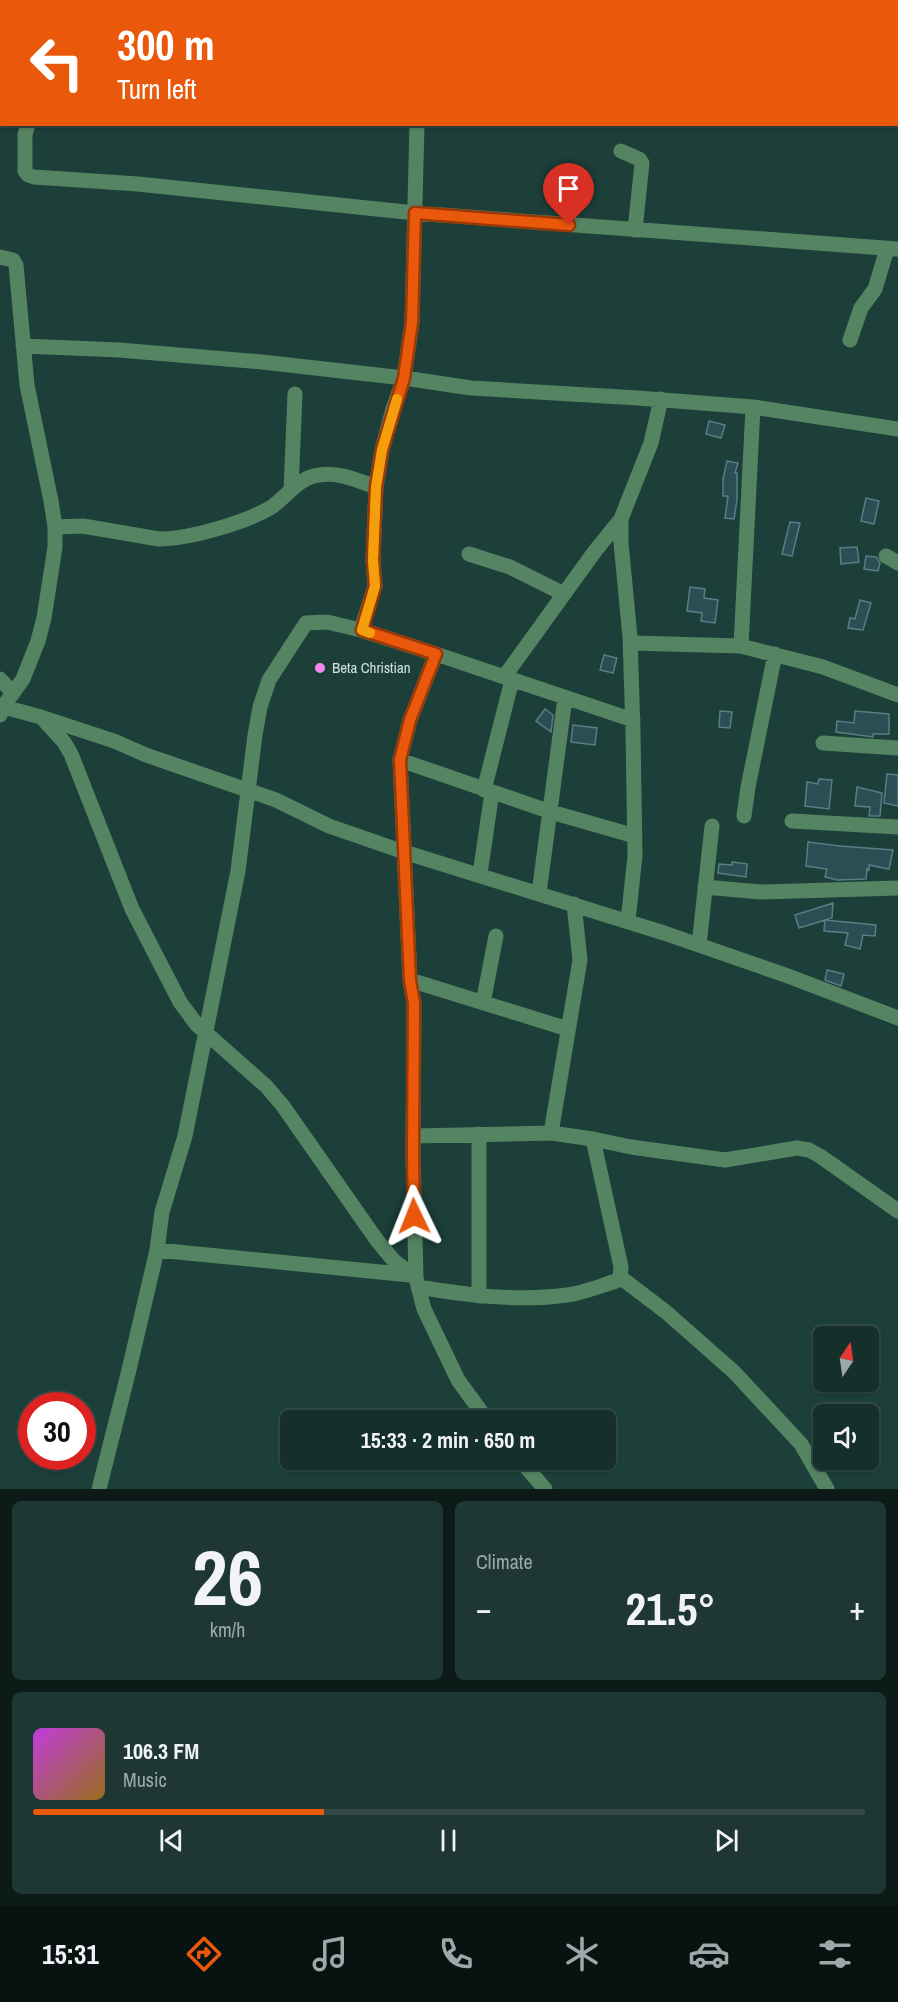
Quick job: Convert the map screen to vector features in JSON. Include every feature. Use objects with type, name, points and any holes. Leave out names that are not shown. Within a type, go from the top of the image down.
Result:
[{"type":"street","points":[[28,126],[25,135],[25,171],[34,177],[138,184],[415,213],[893,249],[875,289],[861,308],[850,340]]},
{"type":"street","points":[[362,630],[375,586],[373,560],[376,487],[382,450],[404,378],[412,322],[417,126]]},
{"type":"street","points":[[621,151],[639,159],[642,163],[635,230]]},
{"type":"street","points":[[0,257],[16,262],[27,385],[55,527],[55,548],[38,641],[23,679],[1,709],[41,717],[114,741],[146,755],[276,800],[329,826],[404,852],[628,921],[898,1018]]},
{"type":"street","points":[[23,346],[118,350],[262,362],[471,388],[753,407],[898,429]]},
{"type":"street","points":[[291,490],[295,394]]},
{"type":"street","points":[[480,874],[488,791],[508,678],[564,594],[621,519],[651,443],[661,399]]},
{"type":"street","points":[[741,646],[753,407]]},
{"type":"street","points":[[55,527],[82,526],[159,539],[172,539],[244,520],[270,508],[304,480],[313,476],[331,474],[343,476],[376,487]]},
{"type":"street","points":[[621,519],[621,543],[631,643],[633,720],[635,836],[628,921]]},
{"type":"street","points":[[469,554],[510,567],[564,594]]},
{"type":"street","points":[[99,1489],[157,1250],[162,1212],[185,1136],[238,871],[260,707],[269,680],[304,625],[310,622],[327,622],[362,630],[633,720]]},
{"type":"street","points":[[631,643],[741,646],[832,670],[898,694]]},
{"type":"street","points":[[436,654],[410,720],[400,760],[410,980],[414,1003],[415,1280],[424,1309],[458,1380],[480,1410]]},
{"type":"street","points":[[744,816],[775,654]]},
{"type":"street","points":[[0,679],[13,693]]},
{"type":"street","points":[[539,893],[565,698]]},
{"type":"street","points":[[41,717],[64,742],[71,754],[132,909],[180,1002],[197,1025],[266,1086],[283,1106],[376,1239],[394,1261],[415,1280]]},
{"type":"street","points":[[822,743],[898,748]]},
{"type":"street","points":[[400,760],[551,812],[635,836]]},
{"type":"street","points":[[792,821],[898,826]]},
{"type":"street","points":[[699,945],[712,826]]},
{"type":"street","points":[[705,887],[760,892],[898,888]]},
{"type":"street","points":[[551,1133],[580,960],[574,904]]},
{"type":"street","points":[[483,1003],[496,936]]},
{"type":"street","points":[[410,980],[568,1029]]},
{"type":"street","points":[[413,1136],[551,1133],[725,1160],[797,1148],[809,1150],[820,1156],[898,1211]]},
{"type":"street","points":[[479,1134],[479,1296]]},
{"type":"street","points":[[157,1250],[415,1280],[479,1296],[568,1295],[616,1281],[620,1277],[621,1267],[592,1139]]},
{"type":"street","points":[[620,1277],[666,1312],[734,1372],[801,1444],[827,1489]]},
{"type":"street","points":[[529,1470],[546,1488]]},
{"type":"building","points":[[709,421],[725,425],[721,438],[706,434]]},
{"type":"building","points":[[727,461],[738,463],[735,473],[737,473],[737,500],[734,519],[725,518],[728,496],[723,496],[723,479]]},
{"type":"building","points":[[866,498],[879,501],[874,524],[861,521]]},
{"type":"building","points":[[790,522],[800,523],[792,556],[782,554]]},
{"type":"building","points":[[857,547],[859,562],[841,564],[840,548]]},
{"type":"building","points":[[866,556],[876,557],[880,563],[878,571],[864,569]]},
{"type":"building","points":[[690,587],[705,589],[704,598],[718,600],[715,623],[701,621],[702,613],[687,611]]},
{"type":"building","points":[[860,600],[871,603],[863,630],[848,628],[850,618],[855,619]]},
{"type":"building","points":[[604,655],[617,658],[613,673],[600,670]]},
{"type":"building","points":[[545,709],[553,715],[551,732],[536,721]]},
{"type":"building","points":[[720,711],[732,712],[730,728],[719,727]]},
{"type":"building","points":[[855,711],[889,714],[889,734],[873,734],[873,737],[836,732],[837,721],[854,723]]},
{"type":"building","points":[[573,725],[597,728],[595,745],[571,742]]},
{"type":"building","points":[[887,774],[898,775],[898,806],[884,803]]},
{"type":"building","points":[[819,779],[832,780],[829,809],[805,806],[807,782],[818,784]]},
{"type":"building","points":[[857,787],[882,793],[880,816],[869,816],[870,807],[855,806]]},
{"type":"building","points":[[808,842],[893,850],[889,869],[869,865],[866,879],[837,880],[825,877],[827,869],[806,866]]},
{"type":"building","points":[[732,862],[747,864],[746,877],[718,873],[719,864],[732,865]]},
{"type":"building","points":[[833,903],[832,918],[799,928],[795,915]]},
{"type":"building","points":[[825,920],[876,925],[875,936],[863,935],[860,949],[845,945],[848,933],[824,931]]},
{"type":"building","points":[[827,970],[844,974],[841,986],[825,980]]},
{"type":"slow traffic","points":[[370,633],[362,630],[375,586],[373,560],[376,487],[382,450],[397,399]]},
{"type":"place","name":"Beta Christian","points":[[320,668]]},
{"type":"route","points":[[414,1216],[414,1003],[410,980],[400,760],[410,720],[436,654],[362,630],[375,586],[373,560],[376,487],[382,450],[404,378],[412,322],[415,213],[569,225]]}]
